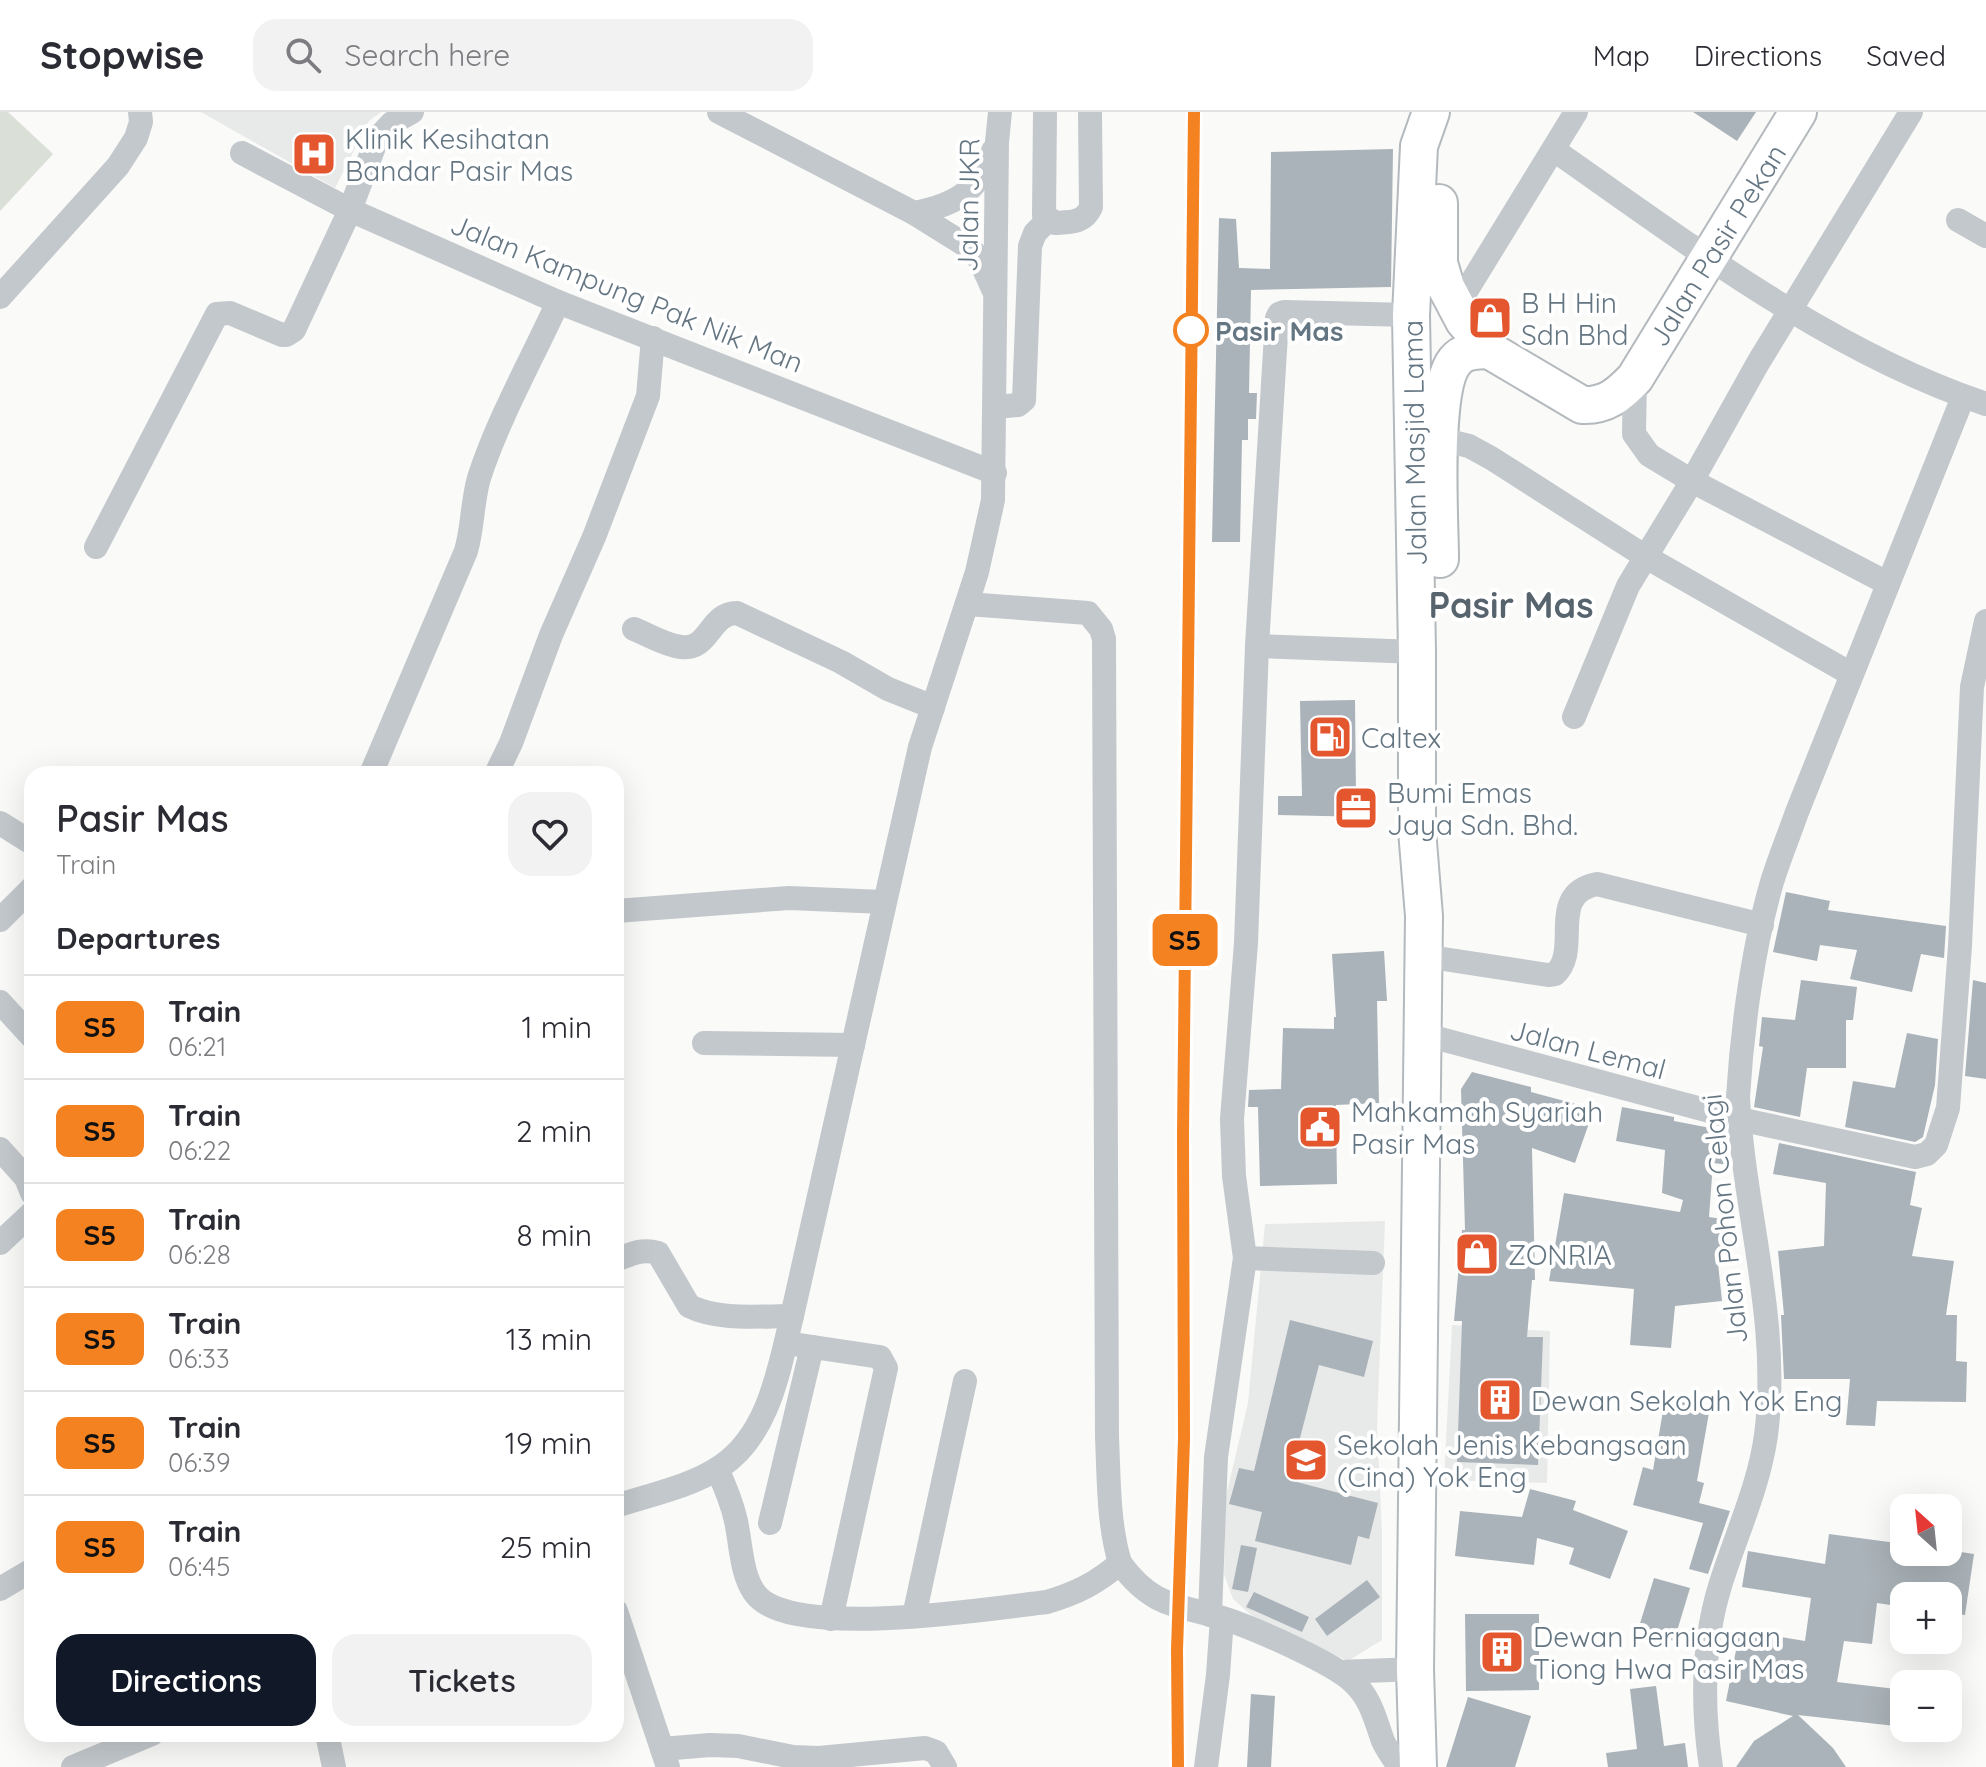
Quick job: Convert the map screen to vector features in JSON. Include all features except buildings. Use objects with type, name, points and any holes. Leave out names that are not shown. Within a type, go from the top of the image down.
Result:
[{"type":"highway","name":"Jalan Pasir Pekan","points":[[1489,350],[1582,405],[1610,401],[1635,378],[1798,112]]},
{"type":"highway","name":"Jalan Masjid Lama","points":[[1431,114],[1441,147],[1439,263],[1446,287],[1474,334],[1489,350]]},
{"type":"highway","name":"Jalan Masjid Lama","points":[[1427,786],[1417,652],[1411,315],[1419,146],[1431,114]]},
{"type":"highway","name":"Jalan Masjid Lama","points":[[1418,1767],[1415,1669],[1424,916],[1417,830],[1427,786],[1440,439],[1445,385],[1456,359],[1468,351],[1489,350]]},
{"type":"street","points":[[0,297],[118,166],[136,138],[141,122],[140,112]]},
{"type":"street","points":[[96,547],[217,314],[230,313],[282,335],[294,330],[350,210],[377,139],[392,123],[412,112]]},
{"type":"street","points":[[719,112],[914,213],[970,248],[987,273],[997,299]]},
{"type":"street","name":"Jalan JKR","points":[[717,1469],[747,1443],[763,1416],[786,1343],[920,747],[988,529],[995,473],[997,142],[1000,112]]},
{"type":"street","points":[[1045,112],[1044,215],[1055,223],[1077,222],[1091,207],[1090,112]]},
{"type":"street","points":[[1457,306],[1576,112]]},
{"type":"street","points":[[1574,717],[1628,586],[1692,481],[1758,363],[1911,112]]},
{"type":"street","points":[[914,213],[942,208],[961,197],[985,174],[997,142]]},
{"type":"street","points":[[1554,150],[1709,259],[1791,309],[1889,363],[1974,400]]},
{"type":"street","name":"Jalan Kampung Pak Nik Man","points":[[242,153],[350,210],[558,302],[995,473]]},
{"type":"street","points":[[996,407],[1018,405],[1024,400],[1030,246],[1035,233],[1048,220]]},
{"type":"street","points":[[1958,220],[1986,236]]},
{"type":"street","points":[[374,766],[466,551],[474,499],[491,448],[558,302]]},
{"type":"street","points":[[1206,1767],[1218,1675],[1216,1457],[1245,1258],[1234,1176],[1232,1119],[1246,943],[1257,646],[1279,314],[1411,315]]},
{"type":"street","points":[[500,766],[648,396],[653,338]]},
{"type":"street","points":[[1635,378],[1634,434],[1649,455],[1692,481],[1887,583]]},
{"type":"street","name":"Jalan Pohon Celagi","points":[[1711,1767],[1704,1690],[1710,1630],[1719,1589],[1762,1456],[1768,1407],[1763,1282],[1739,1119],[1740,1071],[1762,925],[1772,881],[1887,583],[1974,400]]},
{"type":"street","points":[[1440,439],[1469,446],[1491,458],[1646,557],[1851,674]]},
{"type":"street","points":[[967,604],[1088,613],[1101,629],[1104,639],[1107,1437],[1111,1509],[1120,1563],[1134,1583],[1168,1604],[1246,1627],[1340,1672],[1362,1691],[1372,1706],[1384,1743],[1399,1767]]},
{"type":"street","points":[[634,629],[672,645],[692,647],[706,638],[716,621],[737,613],[841,662],[888,689],[933,707]]},
{"type":"street","name":"Jalan Lemal","points":[[1422,1034],[1739,1119],[1915,1157],[1927,1154],[1936,1145],[1948,1108],[1960,946],[1972,687],[1986,621]]},
{"type":"street","points":[[1257,646],[1417,652]]},
{"type":"street","points":[[0,823],[24,838]]},
{"type":"street","points":[[1424,956],[1555,974],[1563,964],[1570,905],[1576,893],[1586,886],[1597,884],[1762,925]]},
{"type":"street","points":[[0,920],[24,896]]},
{"type":"street","points":[[624,910],[776,898],[884,902]]},
{"type":"street","points":[[0,1002],[24,1028]]},
{"type":"street","points":[[704,1043],[853,1045]]},
{"type":"street","points":[[0,1149],[24,1176]]},
{"type":"street","points":[[0,1243],[24,1220]]},
{"type":"street","points":[[624,1257],[637,1251],[658,1253],[689,1306],[697,1310],[724,1315],[792,1316]]},
{"type":"street","points":[[1245,1258],[1373,1263]]},
{"type":"street","points":[[786,1343],[880,1357],[886,1368],[831,1619]]},
{"type":"street","points":[[770,1523],[812,1347]]},
{"type":"street","points":[[914,1616],[965,1381]]},
{"type":"street","points":[[624,1503],[717,1469],[735,1518],[747,1579],[755,1595],[796,1614],[831,1619],[865,1620],[1047,1602],[1096,1584],[1120,1563]]},
{"type":"street","points":[[3,1581],[24,1573]]},
{"type":"street","points":[[624,1635],[665,1758],[710,1745],[819,1758],[925,1748],[936,1752],[945,1767]]},
{"type":"street","points":[[1340,1672],[1415,1669]]},
{"type":"street","points":[[73,1767],[133,1742]]},
{"type":"street","points":[[329,1742],[334,1767]]},
{"type":"shaded area","points":[[0,112],[8,112],[53,154],[0,211]]},
{"type":"shaded area","name":"Klinik Kesihatan Bandar Pasir Mas","points":[[201,112],[381,112],[369,121],[335,188]]},
{"type":"shaded area","name":"Sekolah Jenis Kebangsaan (Cina) Yok Eng","points":[[1385,1221],[1377,1425],[1382,1533],[1382,1640],[1348,1661],[1251,1615],[1233,1599],[1224,1574],[1226,1496],[1248,1403],[1265,1224]]},
{"type":"shaded area","name":"Sekolah Jenis Kebangsaan (Cina) Yok Eng","points":[[1452,1325],[1550,1331],[1547,1483],[1444,1480]]},
{"type":"railway","points":[[1178,1767],[1177,1650],[1184,1439],[1183,1134],[1194,112]]},
{"type":"train","name":"S5","points":[[1178,1767],[1177,1650],[1184,1439],[1183,1134],[1194,112]]},
{"type":"place","name":"Klinik Kesihatan Bandar Pasir Mas","points":[[314,154]]},
{"type":"place","name":"B H Hin Sdn Bhd","points":[[1490,318]]},
{"type":"place","name":"Pasir Mas","points":[[1191,330]]},
{"type":"place","name":"Caltex","points":[[1330,737]]},
{"type":"place","name":"Bumi Emas Jaya Sdn. Bhd.","points":[[1356,808]]},
{"type":"place","name":"Mahkamah Syariah Pasir Mas","points":[[1320,1127]]},
{"type":"place","name":"ZONRIA","points":[[1477,1254]]},
{"type":"place","name":"Dewan Sekolah Yok Eng","points":[[1500,1400]]},
{"type":"place","name":"Sekolah Jenis Kebangsaan (Cina) Yok Eng","points":[[1306,1460]]},
{"type":"place","name":"Dewan Perniagaan Tiong Hwa Pasir Mas","points":[[1502,1652]]},
{"type":"district","name":"Pasir Mas","points":[[1511,604]]}]
